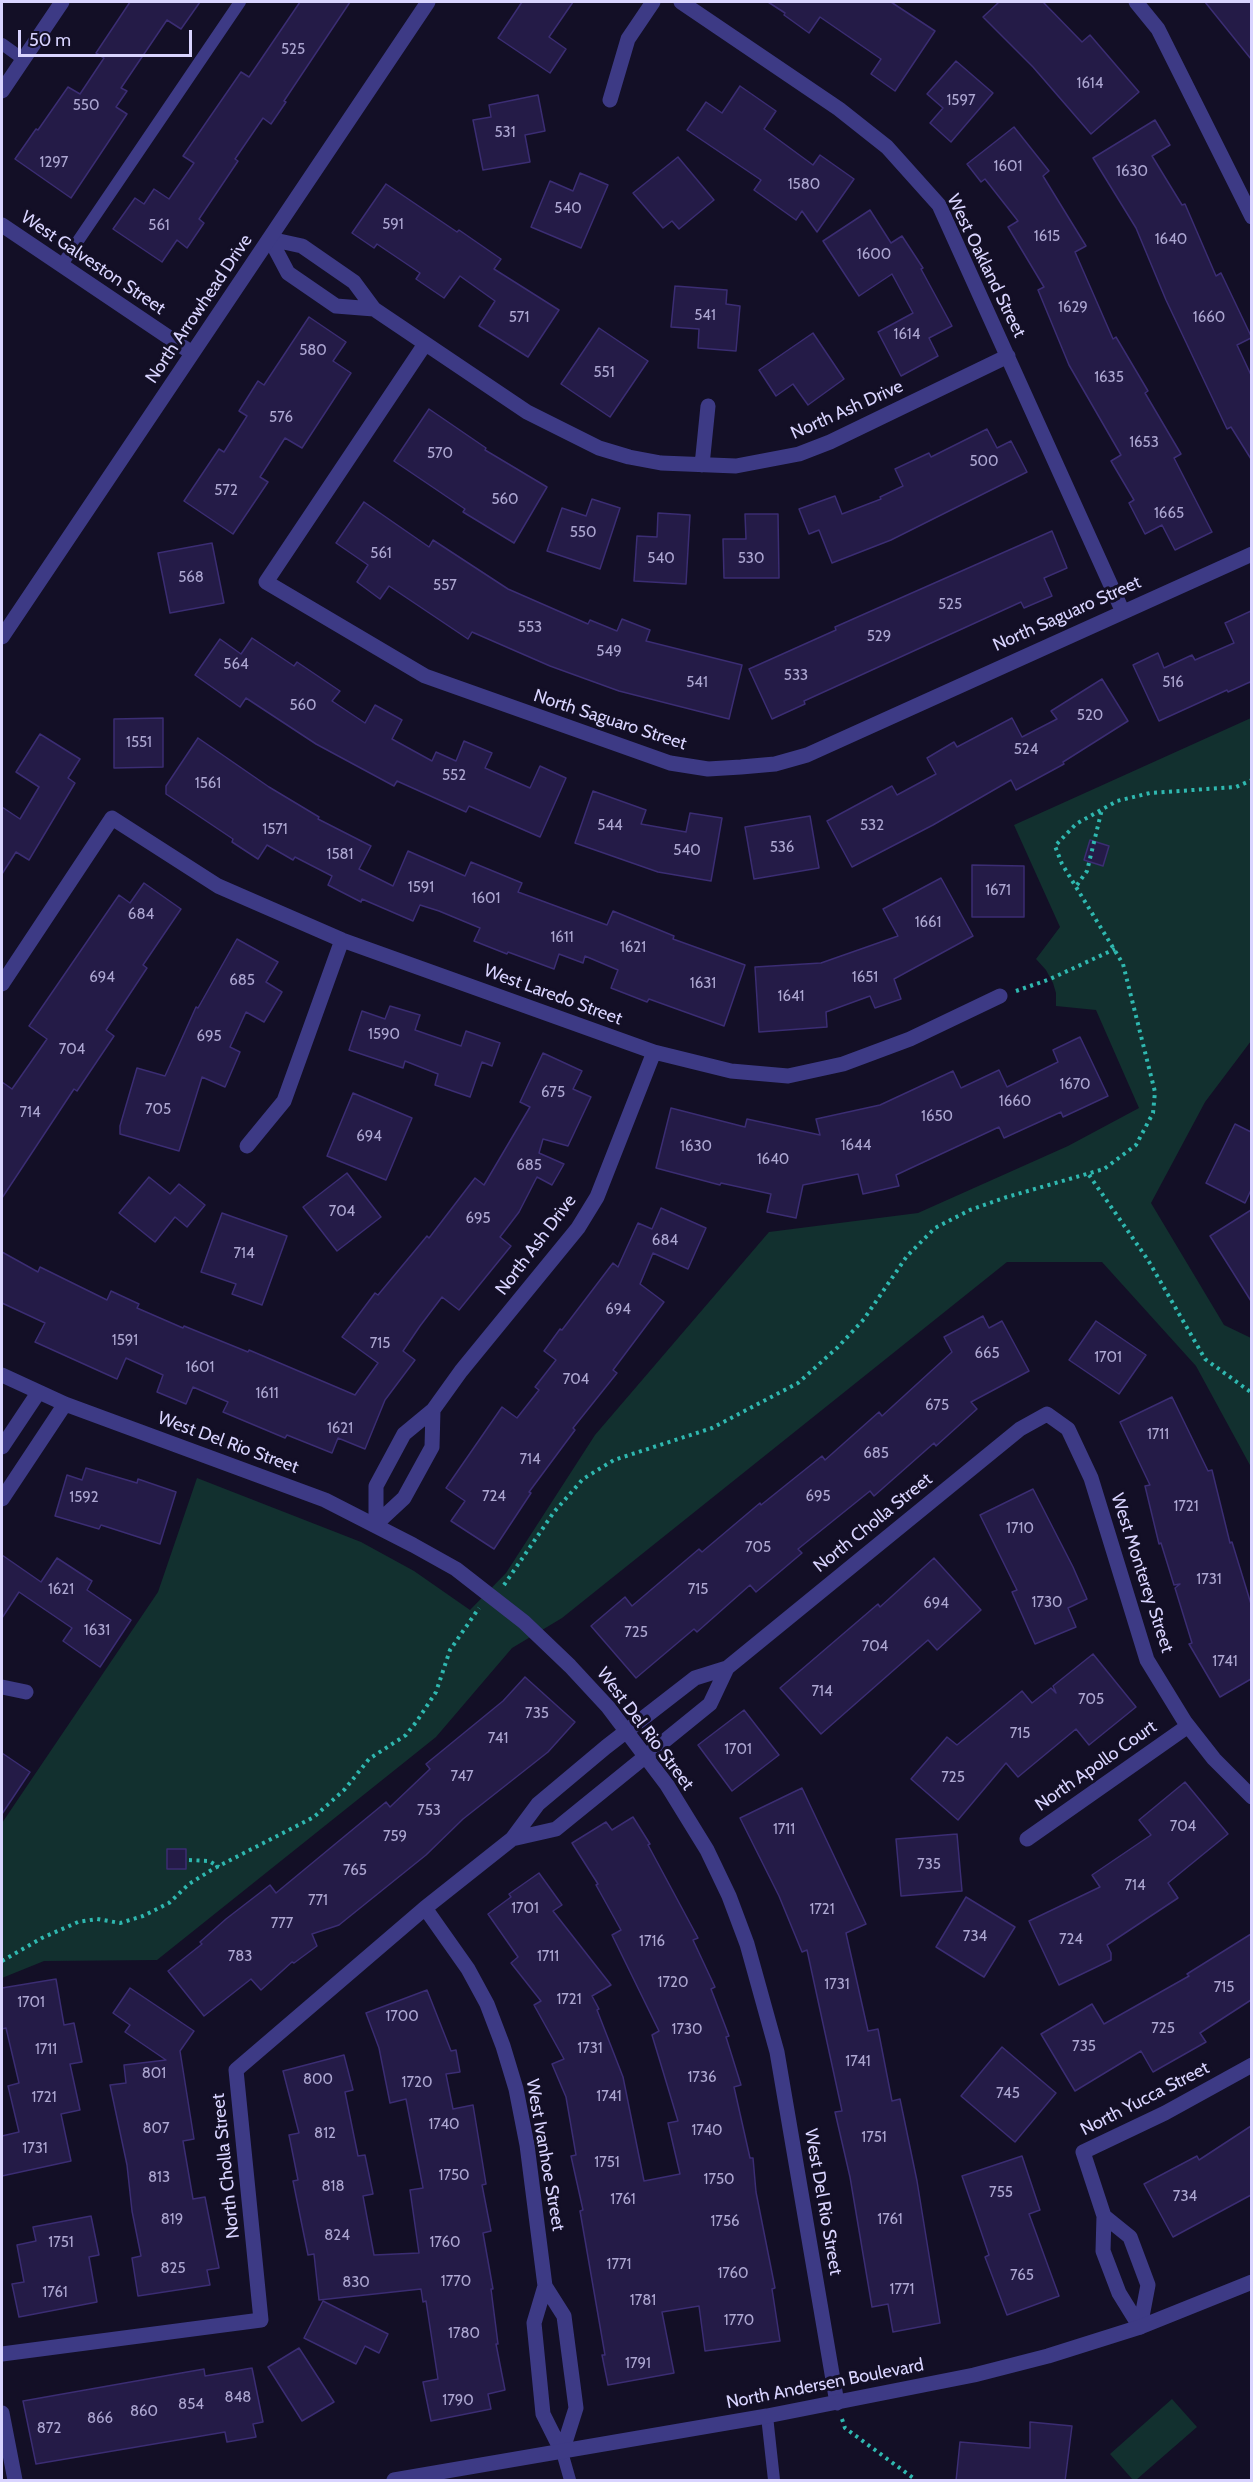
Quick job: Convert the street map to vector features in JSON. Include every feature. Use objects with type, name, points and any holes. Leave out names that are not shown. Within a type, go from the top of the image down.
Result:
[{"type":"street","points":[[2,91],[62,2]]},
{"type":"street","name":"North Arrowhead Drive","points":[[2,638],[428,2]]},
{"type":"street","points":[[610,100],[628,39],[653,2]]},
{"type":"street","name":"West Oakland Street","points":[[681,2],[839,109],[887,147],[939,205],[1122,610]]},
{"type":"street","points":[[1136,2],[1158,29],[1251,218]]},
{"type":"street","name":"West Galveston Street","points":[[2,225],[192,353]]},
{"type":"street","name":"North Ash Drive","points":[[270,239],[288,273],[336,306],[374,309]]},
{"type":"street","name":"North Ash Drive","points":[[270,239],[302,246],[354,282],[374,309],[527,412],[599,448],[661,463],[736,466],[799,454],[830,442],[1008,356]]},
{"type":"street","name":"North Saguaro Street","points":[[425,344],[266,582],[425,676],[670,763],[708,769],[775,764],[807,755],[1122,610],[1251,554]]},
{"type":"street","points":[[702,465],[708,406]]},
{"type":"street","name":"West Laredo Street","points":[[2,984],[112,818],[218,886],[342,940],[654,1052],[731,1071],[788,1076],[843,1064],[910,1039],[1000,996]]},
{"type":"street","points":[[247,1146],[284,1101],[342,940]]},
{"type":"street","name":"North Ash Drive","points":[[376,1524],[376,1486],[404,1434],[433,1410],[461,1371],[578,1228],[597,1197],[654,1052]]},
{"type":"street","name":"West Del Rio Street","points":[[2,1376],[65,1404],[274,1479],[325,1500],[376,1524],[456,1569],[524,1622],[570,1666],[627,1731],[667,1785],[707,1850],[729,1896],[747,1944],[777,2052],[837,2403]]},
{"type":"street","points":[[2,1447],[38,1393]]},
{"type":"street","points":[[2,1499],[65,1404]]},
{"type":"street","points":[[376,1524],[404,1498],[432,1447],[433,1410]]},
{"type":"street","name":"North Cholla Street","points":[[2,2354],[261,2320],[236,2070],[425,1908],[512,1839],[538,1804],[627,1731],[695,1678],[727,1668],[1020,1429],[1047,1414]]},
{"type":"street","name":"West Monterey Street","points":[[1047,1414],[1068,1429],[1086,1468],[1147,1660],[1188,1726],[1214,1759],[1251,1797]]},
{"type":"street","name":"North Cholla Street","points":[[512,1839],[556,1829],[710,1704],[727,1668]]},
{"type":"street","points":[[2,1687],[26,1692]]},
{"type":"street","name":"North Apollo Court","points":[[1027,1839],[1188,1726]]},
{"type":"street","name":"West Ivanhoe Street","points":[[425,1908],[468,1969],[486,2004],[503,2046],[516,2089],[527,2145],[545,2286],[534,2323],[543,2414],[562,2452]]},
{"type":"street","name":"North Yucca Street","points":[[1140,2327],[1119,2293],[1103,2251],[1104,2216],[1083,2152],[1174,2108],[1251,2065]]},
{"type":"street","points":[[1104,2216],[1130,2236],[1148,2285],[1140,2327]]},
{"type":"street","name":"North Andersen Boulevard","points":[[394,2481],[767,2416],[974,2375],[1048,2356],[1140,2327],[1251,2282]]},
{"type":"street","name":"West Ivanhoe Street","points":[[545,2286],[564,2316],[576,2408],[562,2452]]},
{"type":"street","points":[[2,2413],[15,2481]]},
{"type":"lane","points":[[61,266],[240,2]]},
{"type":"lane","points":[[2,44],[23,59]]},
{"type":"lane","points":[[767,2416],[774,2481]]},
{"type":"lane","points":[[562,2452],[570,2481]]},
{"type":"path","points":[[2,1961],[42,1938],[78,1922],[97,1919],[120,1923],[143,1916],[169,1903],[189,1884],[314,1817],[345,1789],[369,1759],[406,1735],[436,1692],[450,1650],[472,1616],[491,1595],[508,1581],[554,1512],[583,1479],[614,1460],[712,1428],[748,1407],[798,1383],[838,1347],[864,1319],[907,1256],[935,1228],[970,1210],[1007,1197],[1104,1169],[1136,1144],[1153,1113],[1155,1092],[1123,964],[1077,885],[1062,864],[1055,846],[1076,824],[1117,801],[1150,793],[1236,787],[1251,780]]},
{"type":"path","points":[[1077,885],[1087,871],[1102,809]]},
{"type":"path","points":[[1000,996],[1050,979],[1115,949]]},
{"type":"path","points":[[1089,1175],[1148,1260],[1205,1359],[1251,1393]]},
{"type":"path","points":[[189,1860],[208,1861],[219,1867]]},
{"type":"path","points":[[837,2403],[845,2428],[916,2481]]},
{"type":"green space","points":[[1251,718],[1251,1041],[1205,1102],[1151,1203],[1224,1325],[1251,1338],[1251,1467],[1196,1366],[1102,1262],[1007,1262],[562,1618],[512,1648],[436,1737],[157,1960],[44,1961],[2,1978],[2,1823],[158,1592],[197,1478],[361,1542],[414,1571],[470,1610],[506,1573],[595,1435],[769,1232],[918,1213],[1068,1146],[1139,1108],[1096,1010],[1056,1006],[1053,983],[1046,970],[1036,959],[1060,927],[1014,825]]},
{"type":"green space","points":[[1172,2399],[1197,2427],[1136,2480],[1133,2480],[1110,2454]]},
{"type":"building","points":[[130,2],[200,2],[181,29],[167,20],[121,88],[127,91],[116,107],[127,114],[71,198],[15,159],[68,87],[80,94],[104,58],[96,53]]},
{"type":"building","points":[[300,2],[350,2],[271,124],[263,118],[235,159],[238,161],[199,219],[204,223],[187,248],[177,240],[162,262],[113,229],[135,198],[144,204],[154,189],[169,199],[194,163],[183,156],[241,72],[249,77]]},
{"type":"building","points":[[522,2],[573,2],[549,37],[566,49],[550,73],[498,38]]},
{"type":"building","points":[[768,2],[891,2],[935,31],[895,91],[871,74],[881,59],[820,17],[809,33]]},
{"type":"building","points":[[999,2],[1043,2],[1082,42],[1090,35],[1139,92],[1091,134],[1033,67],[983,17]]},
{"type":"building","points":[[1205,2],[1251,2],[1251,59]]},
{"type":"building","points":[[956,61],[993,93],[951,142],[930,123],[943,108],[927,94]]},
{"type":"building","points":[[740,86],[776,111],[764,129],[813,165],[820,155],[854,179],[817,232],[802,211],[796,220],[754,190],[761,180],[687,130],[706,102],[722,113]]},
{"type":"building","points":[[538,95],[545,131],[525,135],[530,162],[483,170],[473,120],[491,117],[489,105]]},
{"type":"building","points":[[1155,120],[1170,145],[1152,156],[1182,205],[1185,204],[1216,276],[1221,273],[1251,336],[1237,345],[1251,375],[1251,459],[1231,427],[1227,429],[1166,300],[1136,228],[1093,158]]},
{"type":"building","points":[[1014,127],[1049,171],[1043,176],[1086,246],[1075,252],[1113,339],[1116,337],[1148,391],[1145,393],[1181,454],[1174,458],[1212,532],[1175,550],[1162,525],[1145,534],[1129,503],[1134,500],[1111,461],[1121,455],[1069,365],[1038,290],[1044,287],[1008,227],[1018,221],[985,179],[981,182],[967,164]]},
{"type":"building","points":[[678,157],[714,200],[679,229],[672,221],[663,228],[633,193]]},
{"type":"building","points":[[580,173],[608,185],[581,248],[531,227],[550,181],[573,191]]},
{"type":"building","points":[[386,184],[501,259],[494,269],[559,310],[528,357],[479,326],[495,301],[460,276],[444,298],[416,279],[420,273],[377,244],[374,248],[352,233]]},
{"type":"building","points":[[870,210],[891,243],[902,236],[923,268],[921,269],[952,326],[929,338],[938,356],[901,376],[878,332],[913,313],[892,274],[859,296],[823,241]]},
{"type":"building","points":[[675,286],[727,290],[726,304],[740,306],[736,351],[698,348],[699,329],[671,327]]},
{"type":"building","points":[[309,317],[346,342],[333,361],[351,373],[302,448],[285,438],[260,477],[268,482],[233,534],[184,501],[219,449],[224,452],[247,416],[239,411],[258,381],[264,385]]},
{"type":"building","points":[[599,328],[648,361],[610,417],[561,384]]},
{"type":"building","points":[[813,333],[844,379],[808,405],[793,384],[776,396],[759,370]]},
{"type":"building","points":[[429,409],[486,448],[485,450],[547,487],[514,543],[463,512],[465,509],[394,461]]},
{"type":"building","points":[[987,429],[997,448],[1011,441],[1027,472],[891,540],[832,563],[819,530],[809,534],[799,509],[835,496],[842,514],[881,499],[880,497],[903,486],[895,469],[929,453],[931,457]]},
{"type":"building","points":[[592,499],[620,508],[600,569],[547,551],[562,508],[586,516]]},
{"type":"building","points":[[364,502],[429,547],[433,540],[508,589],[588,624],[590,620],[617,631],[622,619],[650,630],[646,641],[742,665],[729,719],[619,691],[550,666],[472,632],[468,639],[389,586],[380,599],[357,582],[368,565],[336,543]]},
{"type":"building","points":[[658,513],[690,515],[686,584],[634,581],[637,536],[657,537]]},
{"type":"building","points":[[745,514],[778,514],[779,578],[724,578],[723,539],[746,539]]},
{"type":"building","points":[[1052,531],[1067,568],[1044,578],[1052,596],[1024,608],[1021,602],[804,701],[805,704],[772,719],[749,669],[836,630],[835,627]]},
{"type":"building","points":[[212,543],[224,603],[170,613],[158,553]]},
{"type":"building","points":[[1251,611],[1251,684],[1250,682],[1228,692],[1227,690],[1159,721],[1133,665],[1158,653],[1164,668],[1192,655],[1195,660],[1234,643],[1225,623]]},
{"type":"building","points":[[252,638],[294,666],[297,662],[340,691],[332,701],[365,723],[375,705],[402,720],[392,739],[432,761],[436,752],[456,761],[464,741],[492,753],[485,768],[530,788],[540,766],[566,778],[540,837],[469,806],[466,812],[397,781],[394,786],[316,744],[246,698],[240,707],[195,675],[220,639],[241,654]]},
{"type":"building","points":[[1102,679],[1128,721],[1063,762],[1064,764],[1016,790],[1011,780],[933,825],[852,867],[827,821],[892,786],[897,795],[936,774],[927,758],[954,742],[957,747],[1012,718],[1022,737],[1057,719],[1051,711]]},
{"type":"building","points":[[163,718],[163,767],[114,768],[114,719]]},
{"type":"building","points":[[40,734],[80,759],[68,778],[75,783],[29,860],[16,852],[2,874],[2,807],[20,819],[39,787],[16,772]]},
{"type":"building","points":[[198,738],[269,787],[319,817],[318,819],[371,846],[359,869],[393,886],[408,851],[465,876],[471,862],[522,883],[518,892],[607,925],[613,911],[674,936],[673,939],[745,965],[724,1026],[611,988],[618,970],[585,956],[583,963],[559,954],[554,969],[474,941],[480,928],[439,911],[420,905],[413,921],[362,899],[361,902],[328,885],[332,876],[295,857],[293,860],[267,845],[258,859],[232,842],[233,839],[166,794],[166,786]]},
{"type":"building","points":[[593,791],[646,810],[641,824],[686,832],[690,813],[722,818],[711,881],[658,872],[575,843]]},
{"type":"building","points":[[810,816],[819,868],[754,879],[745,827]]},
{"type":"building","points":[[1090,840],[1109,846],[1103,866],[1084,860]]},
{"type":"building","points":[[972,865],[1024,866],[1024,917],[972,917]]},
{"type":"building","points":[[941,878],[973,936],[894,979],[901,999],[875,1008],[870,996],[826,1012],[827,1027],[759,1032],[755,967],[821,963],[898,936],[883,909]]},
{"type":"building","points":[[144,883],[181,909],[143,965],[147,968],[106,1030],[114,1036],[77,1091],[74,1089],[2,1198],[2,1082],[12,1089],[47,1039],[29,1026],[119,895],[130,903]]},
{"type":"building","points":[[237,939],[278,962],[266,982],[282,992],[264,1022],[246,1012],[230,1047],[240,1052],[225,1087],[202,1077],[179,1151],[120,1134],[120,1126],[137,1068],[165,1076],[196,1007],[198,1008]]},
{"type":"building","points":[[390,1006],[420,1015],[415,1030],[461,1046],[466,1031],[500,1043],[492,1066],[482,1062],[470,1097],[435,1085],[438,1074],[405,1061],[403,1068],[349,1050],[362,1011],[385,1019]]},
{"type":"building","points":[[1080,1037],[1108,1096],[1063,1117],[1061,1112],[1004,1138],[999,1127],[896,1175],[899,1186],[863,1194],[858,1174],[803,1185],[796,1218],[767,1212],[771,1194],[721,1183],[720,1185],[656,1168],[671,1108],[745,1127],[747,1119],[820,1135],[816,1119],[880,1105],[953,1071],[961,1088],[999,1070],[1007,1087],[1058,1062],[1053,1050]]},
{"type":"building","points":[[543,1053],[582,1071],[573,1089],[591,1097],[568,1146],[543,1139],[539,1153],[564,1164],[552,1185],[537,1177],[519,1212],[500,1237],[511,1246],[459,1310],[442,1297],[420,1326],[403,1351],[415,1360],[385,1400],[365,1449],[338,1438],[332,1453],[287,1435],[285,1438],[223,1412],[228,1402],[193,1387],[186,1404],[157,1392],[163,1375],[126,1358],[117,1379],[35,1342],[45,1323],[2,1303],[2,1252],[38,1272],[40,1267],[107,1300],[111,1291],[139,1304],[137,1308],[183,1328],[184,1326],[248,1352],[249,1350],[355,1395],[378,1363],[342,1337],[375,1293],[378,1295],[427,1236],[429,1238],[475,1178],[484,1185],[530,1107],[520,1102]]},
{"type":"building","points":[[353,1093],[412,1118],[386,1180],[327,1156]]},
{"type":"building","points":[[1235,1124],[1251,1132],[1251,1190],[1245,1203],[1206,1183]]},
{"type":"building","points":[[347,1173],[381,1217],[337,1251],[303,1207]]},
{"type":"building","points":[[149,1177],[170,1194],[179,1184],[205,1205],[187,1227],[175,1217],[155,1242],[119,1213]]},
{"type":"building","points":[[661,1208],[706,1228],[688,1269],[653,1253],[640,1284],[664,1302],[613,1370],[617,1373],[573,1428],[575,1430],[529,1492],[531,1493],[494,1549],[451,1521],[465,1501],[446,1488],[502,1407],[517,1418],[539,1390],[535,1387],[556,1360],[544,1351],[613,1263],[618,1267],[638,1223],[652,1229]]},
{"type":"building","points":[[1251,1210],[1251,1301],[1210,1236]]},
{"type":"building","points":[[222,1213],[287,1236],[262,1305],[232,1294],[236,1284],[201,1272]]},
{"type":"building","points":[[983,1316],[989,1328],[1002,1321],[1029,1371],[971,1402],[977,1409],[936,1446],[934,1443],[874,1496],[870,1491],[798,1549],[802,1553],[756,1592],[750,1585],[697,1632],[694,1629],[636,1678],[591,1626],[625,1597],[632,1606],[699,1549],[702,1552],[760,1503],[761,1505],[822,1456],[825,1460],[879,1412],[882,1416],[952,1352],[944,1337]]},
{"type":"building","points":[[1096,1321],[1146,1355],[1119,1394],[1069,1360]]},
{"type":"building","points":[[1172,1397],[1208,1471],[1212,1470],[1230,1543],[1232,1542],[1251,1604],[1251,1679],[1220,1697],[1189,1644],[1192,1643],[1175,1588],[1180,1584],[1174,1585],[1161,1543],[1159,1544],[1145,1486],[1150,1485],[1120,1422]]},
{"type":"building","points":[[86,1468],[137,1483],[138,1479],[176,1492],[160,1544],[101,1525],[99,1529],[55,1516],[67,1475],[82,1480]]},
{"type":"building","points":[[1033,1489],[1087,1599],[1068,1608],[1076,1627],[1035,1644],[1012,1592],[1017,1590],[980,1515]]},
{"type":"building","points":[[2,1555],[41,1582],[57,1558],[92,1581],[87,1590],[131,1620],[100,1667],[63,1641],[72,1628],[19,1592],[2,1618]]},
{"type":"building","points":[[934,1558],[981,1610],[937,1650],[928,1640],[821,1734],[780,1688],[878,1604],[880,1607]]},
{"type":"building","points":[[1093,1654],[1136,1707],[1089,1745],[1076,1729],[1018,1777],[1006,1763],[958,1820],[911,1779],[947,1737],[957,1745],[1022,1691],[1032,1703],[1051,1688],[1056,1693],[1053,1686]]},
{"type":"building","points":[[525,1677],[575,1722],[548,1752],[463,1819],[426,1855],[339,1925],[312,1934],[317,1946],[294,1963],[292,1962],[261,1990],[251,1979],[204,2016],[168,1971],[202,1944],[200,1942],[226,1919],[270,1885],[276,1893],[386,1802],[390,1807],[430,1769],[426,1764],[503,1701]]},
{"type":"building","points":[[744,1710],[779,1755],[732,1791],[698,1745]]},
{"type":"building","points":[[2,1753],[30,1772],[2,1814]]},
{"type":"building","points":[[1185,1782],[1228,1834],[1168,1883],[1178,1898],[1107,1945],[1111,1953],[1111,1960],[1059,1985],[1029,1921],[1100,1887],[1092,1875],[1151,1835],[1139,1820]]},
{"type":"building","points":[[802,1788],[866,1924],[846,1933],[868,2031],[878,2029],[892,2101],[900,2099],[917,2181],[940,2323],[893,2332],[888,2304],[872,2307],[850,2177],[835,2112],[842,2111],[807,1950],[802,1952],[779,1896],[740,1818]]},
{"type":"building","points":[[633,1817],[650,1844],[648,1845],[698,1938],[693,1940],[715,1987],[711,1989],[729,2036],[726,2037],[741,2085],[734,2087],[750,2158],[753,2158],[756,2192],[775,2288],[772,2289],[780,2341],[705,2351],[699,2306],[662,2312],[674,2373],[608,2385],[602,2355],[605,2355],[580,2211],[583,2210],[571,2156],[576,2155],[566,2097],[552,2064],[564,2059],[534,2005],[541,2001],[511,1963],[518,1957],[488,1914],[511,1897],[509,1894],[539,1873],[562,1905],[553,1911],[611,1985],[592,1996],[599,2009],[597,2010],[623,2077],[644,2181],[680,2174],[668,2123],[678,2121],[652,2035],[659,2031],[612,1935],[621,1930],[596,1885],[598,1884],[572,1843],[606,1822],[612,1830]]},
{"type":"building","points":[[957,1834],[962,1891],[901,1896],[896,1839]]},
{"type":"building","points":[[167,1849],[186,1849],[186,1869],[167,1869]]},
{"type":"building","points":[[966,1897],[1015,1927],[984,1977],[936,1947]]},
{"type":"building","points":[[1251,1934],[1251,2000],[1200,2033],[1206,2042],[1153,2072],[1141,2051],[1075,2091],[1041,2034],[1092,2004],[1104,2024],[1189,1976],[1187,1974]]},
{"type":"building","points":[[56,1979],[64,2025],[74,2023],[82,2062],[70,2064],[80,2110],[61,2114],[71,2161],[2,2176],[2,2136],[19,2132],[8,2086],[19,2083],[6,2028],[2,2029],[2,1988]]},
{"type":"building","points":[[130,1988],[194,2031],[180,2051],[194,2139],[183,2141],[193,2199],[205,2197],[219,2268],[207,2270],[210,2285],[138,2296],[132,2258],[141,2256],[132,2211],[127,2165],[110,2085],[126,2083],[124,2065],[166,2060],[125,2032],[130,2025],[113,2013]]},
{"type":"building","points":[[427,1990],[451,2051],[456,2050],[460,2072],[446,2074],[453,2109],[473,2105],[486,2184],[482,2185],[491,2231],[483,2233],[493,2289],[491,2289],[498,2344],[496,2344],[505,2390],[488,2394],[491,2409],[431,2421],[423,2382],[438,2379],[426,2301],[423,2302],[421,2289],[319,2300],[314,2254],[308,2255],[293,2181],[298,2180],[289,2135],[299,2133],[283,2071],[344,2055],[353,2090],[345,2092],[358,2156],[365,2155],[373,2194],[363,2196],[374,2255],[419,2253],[410,2190],[423,2188],[406,2099],[390,2103],[379,2048],[366,2013]]},
{"type":"building","points":[[1002,2047],[1056,2093],[1015,2142],[961,2096]]},
{"type":"building","points":[[1251,2126],[1251,2195],[1173,2237],[1144,2184],[1197,2156],[1199,2160]]},
{"type":"building","points":[[1022,2156],[1040,2210],[1029,2214],[1059,2296],[1007,2315],[985,2257],[989,2255],[962,2176]]},
{"type":"building","points":[[91,2216],[99,2255],[89,2257],[97,2302],[19,2317],[12,2284],[24,2282],[17,2245],[36,2241],[33,2227]]},
{"type":"building","points":[[323,2301],[388,2334],[379,2353],[365,2346],[356,2364],[304,2338]]},
{"type":"building","points":[[299,2348],[334,2402],[302,2421],[268,2367]]},
{"type":"building","points":[[252,2368],[263,2422],[253,2424],[256,2437],[227,2442],[225,2432],[36,2464],[23,2401],[204,2369],[205,2376]]},
{"type":"building","points":[[1030,2422],[1072,2426],[1065,2481],[956,2481],[960,2442],[1030,2448]]}]
